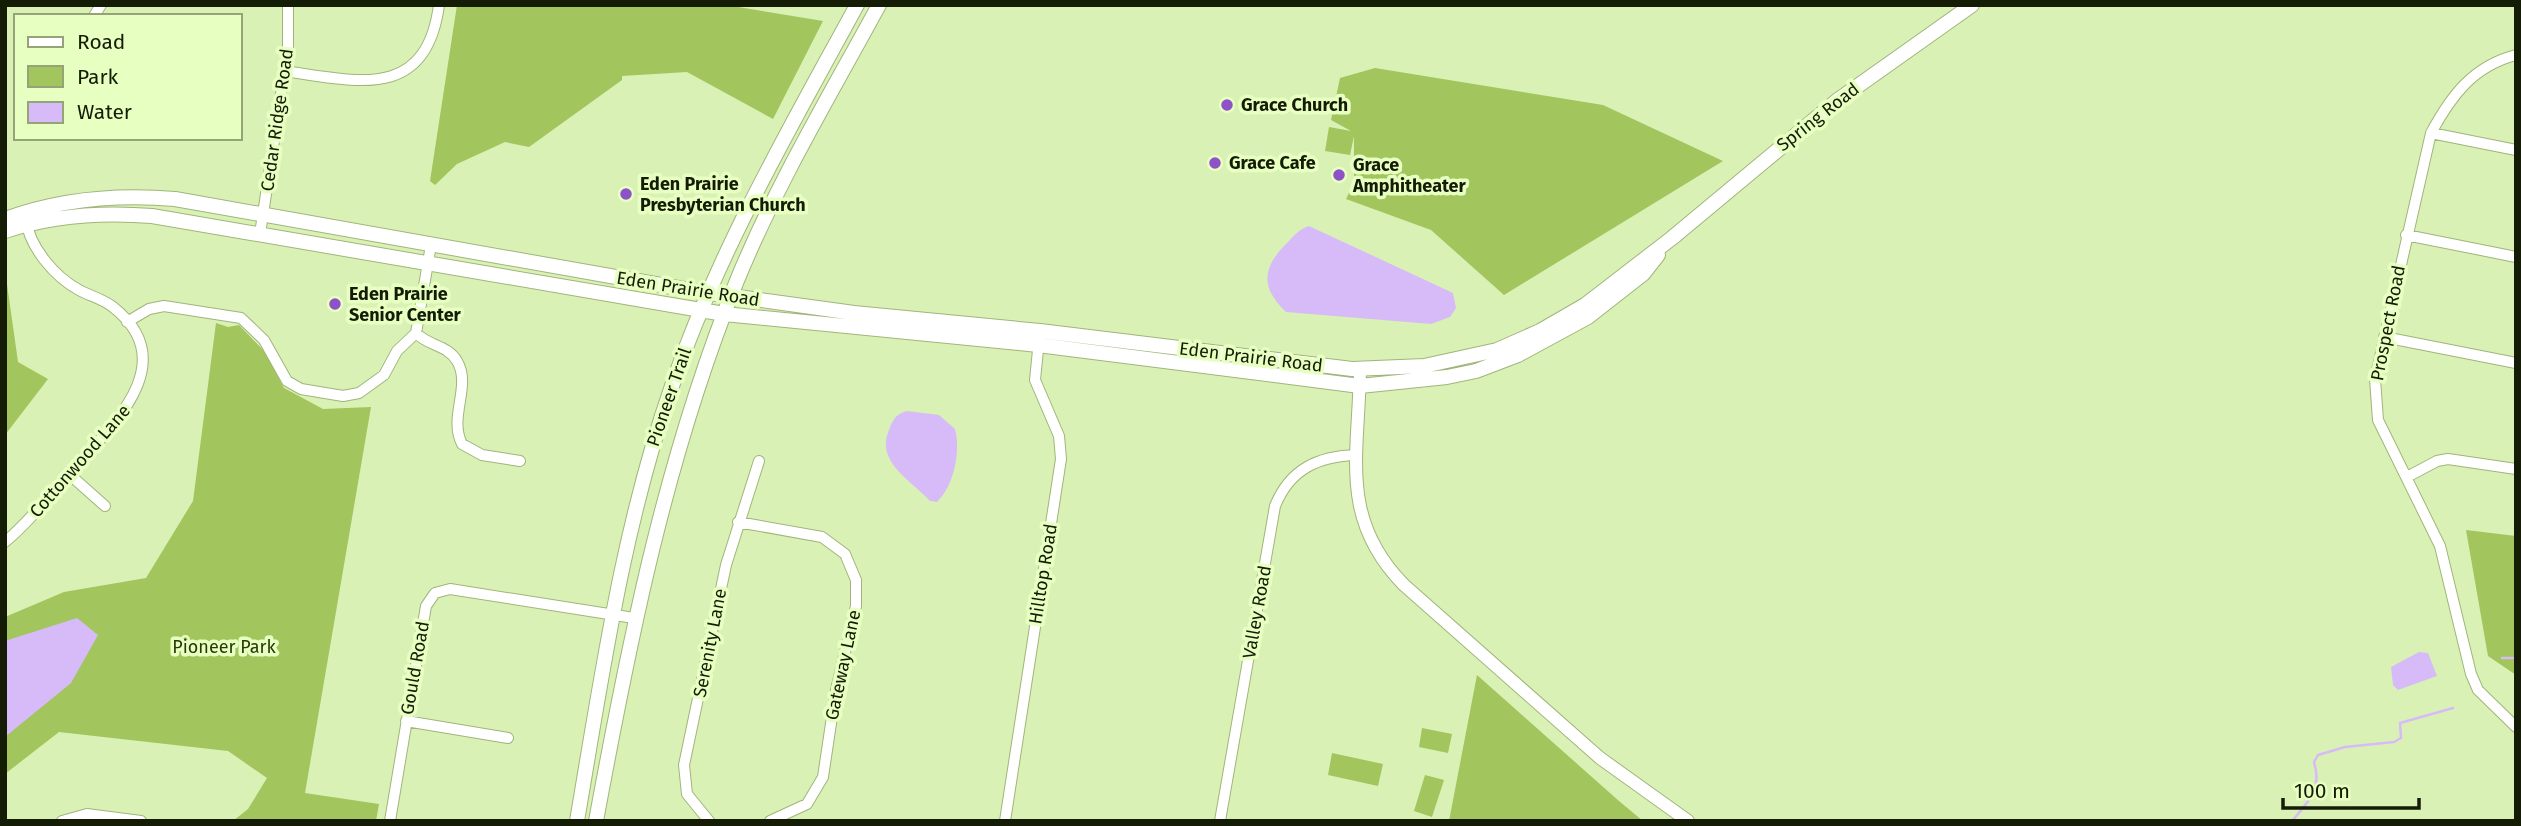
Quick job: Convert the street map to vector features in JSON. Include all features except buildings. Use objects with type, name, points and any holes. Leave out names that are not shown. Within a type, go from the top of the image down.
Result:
[{"type":"main road","name":"Pioneer Trail","points":[[577,821],[614,614],[642,480],[671,388],[707,293],[762,177],[857,5]]},
{"type":"main road","name":"Pioneer Trail","points":[[596,821],[635,618],[672,465],[724,314],[782,184],[878,5]]},
{"type":"main road","name":"Spring Road","points":[[1360,369],[1424,366],[1497,350],[1540,331],[1585,305],[1672,238],[1838,100],[1966,6]]},
{"type":"main road","name":"Eden Prairie Road","points":[[5,230],[26,218],[82,200],[145,197],[264,214],[707,293],[1039,338],[1360,386]]},
{"type":"main road","name":"Eden Prairie Road","points":[[5,219],[105,213],[152,216],[724,314],[1039,338],[1360,369]]},
{"type":"main road","name":"Spring Road","points":[[1360,386],[1425,380],[1476,371],[1542,344],[1588,317],[1619,294],[1643,274],[1672,238]]},
{"type":"street","name":"Cedar Ridge Road","points":[[260,234],[284,71],[288,5]]},
{"type":"street","points":[[284,71],[364,82],[398,75],[428,47],[439,5]]},
{"type":"street","name":"Prospect Road","points":[[2516,55],[2486,67],[2464,83],[2446,105],[2431,133],[2375,379],[2378,420],[2440,546],[2471,674],[2478,690],[2516,727]]},
{"type":"street","points":[[2431,133],[2516,150]]},
{"type":"street","name":"Cottonwood Lane","points":[[5,542],[124,413],[140,382],[140,347],[127,322],[110,305],[62,279],[39,250],[26,218]]},
{"type":"street","points":[[2406,234],[2516,257]]},
{"type":"street","points":[[127,322],[149,309],[164,306],[242,318],[264,340],[287,381],[301,389],[343,396],[374,385],[384,375],[397,351],[416,333],[431,245]]},
{"type":"street","points":[[416,333],[423,340],[452,354],[458,361],[462,378],[456,424],[462,444],[482,455],[520,461]]},
{"type":"street","points":[[2384,337],[2516,363]]},
{"type":"street","name":"Hilltop Road","points":[[1005,821],[1061,459],[1059,436],[1035,380],[1039,338]]},
{"type":"street","points":[[1360,369],[1356,490],[1367,536],[1387,568],[1600,758],[1688,821]]},
{"type":"street","name":"Valley Road","points":[[1220,821],[1275,506],[1282,489],[1293,476],[1313,462],[1357,455]]},
{"type":"street","points":[[2407,477],[2437,461],[2448,459],[2463,459],[2516,469]]},
{"type":"street","name":"Serenity Lane","points":[[709,821],[687,794],[683,775],[726,565],[759,461]]},
{"type":"street","points":[[69,474],[105,506]]},
{"type":"street","name":"Gateway Lane","points":[[738,522],[822,537],[845,554],[852,567],[857,593],[836,690],[820,785],[807,804],[770,821]]},
{"type":"street","name":"Gould Road","points":[[390,821],[426,606],[432,588],[635,618]]},
{"type":"street","points":[[406,721],[508,738]]},
{"type":"street","points":[[62,821],[86,814],[141,821]]},
{"type":"green space","points":[[457,5],[726,5],[823,21],[773,119],[687,72],[622,76],[622,80],[529,147],[505,142],[457,164],[435,185],[430,181]]},
{"type":"green space","points":[[1375,68],[1603,105],[1723,161],[1504,295],[1431,230],[1346,199],[1354,183],[1354,136],[1350,155],[1325,151],[1329,127],[1351,131],[1331,120],[1340,78]]},
{"type":"green space","points":[[5,270],[18,362],[48,379],[5,435]]},
{"type":"green space","name":"Pioneer Park","points":[[216,323],[228,327],[239,325],[264,351],[284,388],[323,409],[371,407],[305,793],[379,804],[376,821],[233,821],[248,809],[267,778],[228,751],[59,732],[5,774],[5,617],[64,592],[146,578],[193,501]]},
{"type":"green space","points":[[2466,530],[2516,536],[2516,675],[2488,656]]},
{"type":"green space","points":[[1477,675],[1619,801],[1643,821],[1449,821]]},
{"type":"green space","points":[[1422,728],[1452,734],[1448,753],[1419,747]]},
{"type":"green space","points":[[1332,753],[1383,764],[1378,786],[1328,775]]},
{"type":"green space","points":[[1425,775],[1444,780],[1432,817],[1414,811]]},
{"type":"water","points":[[1309,226],[1453,293],[1456,308],[1450,317],[1431,324],[1286,312],[1268,286],[1269,269],[1287,243],[1299,231]]},
{"type":"water","points":[[907,411],[939,415],[955,429],[955,467],[948,487],[937,502],[930,501],[897,470],[887,452],[886,441],[892,423],[898,415]]},
{"type":"water","points":[[77,618],[98,635],[71,683],[5,737],[5,641]]},
{"type":"water","points":[[2419,652],[2428,653],[2437,676],[2398,690],[2393,685],[2391,667]]},
{"type":"waterway","points":[[2502,658],[2516,658]]},
{"type":"waterway","points":[[2292,821],[2313,794],[2316,780],[2314,762],[2318,755],[2345,747],[2394,742],[2401,738],[2400,723],[2453,708]]},
{"type":"place","name":"Grace Church","points":[[1227,105]]},
{"type":"place","name":"Grace Cafe","points":[[1215,163]]},
{"type":"place","name":"Grace Amphitheater","points":[[1339,175]]},
{"type":"place","name":"Eden Prairie Presbyterian Church","points":[[626,194]]},
{"type":"place","name":"Eden Prairie Senior Center","points":[[335,304]]}]
